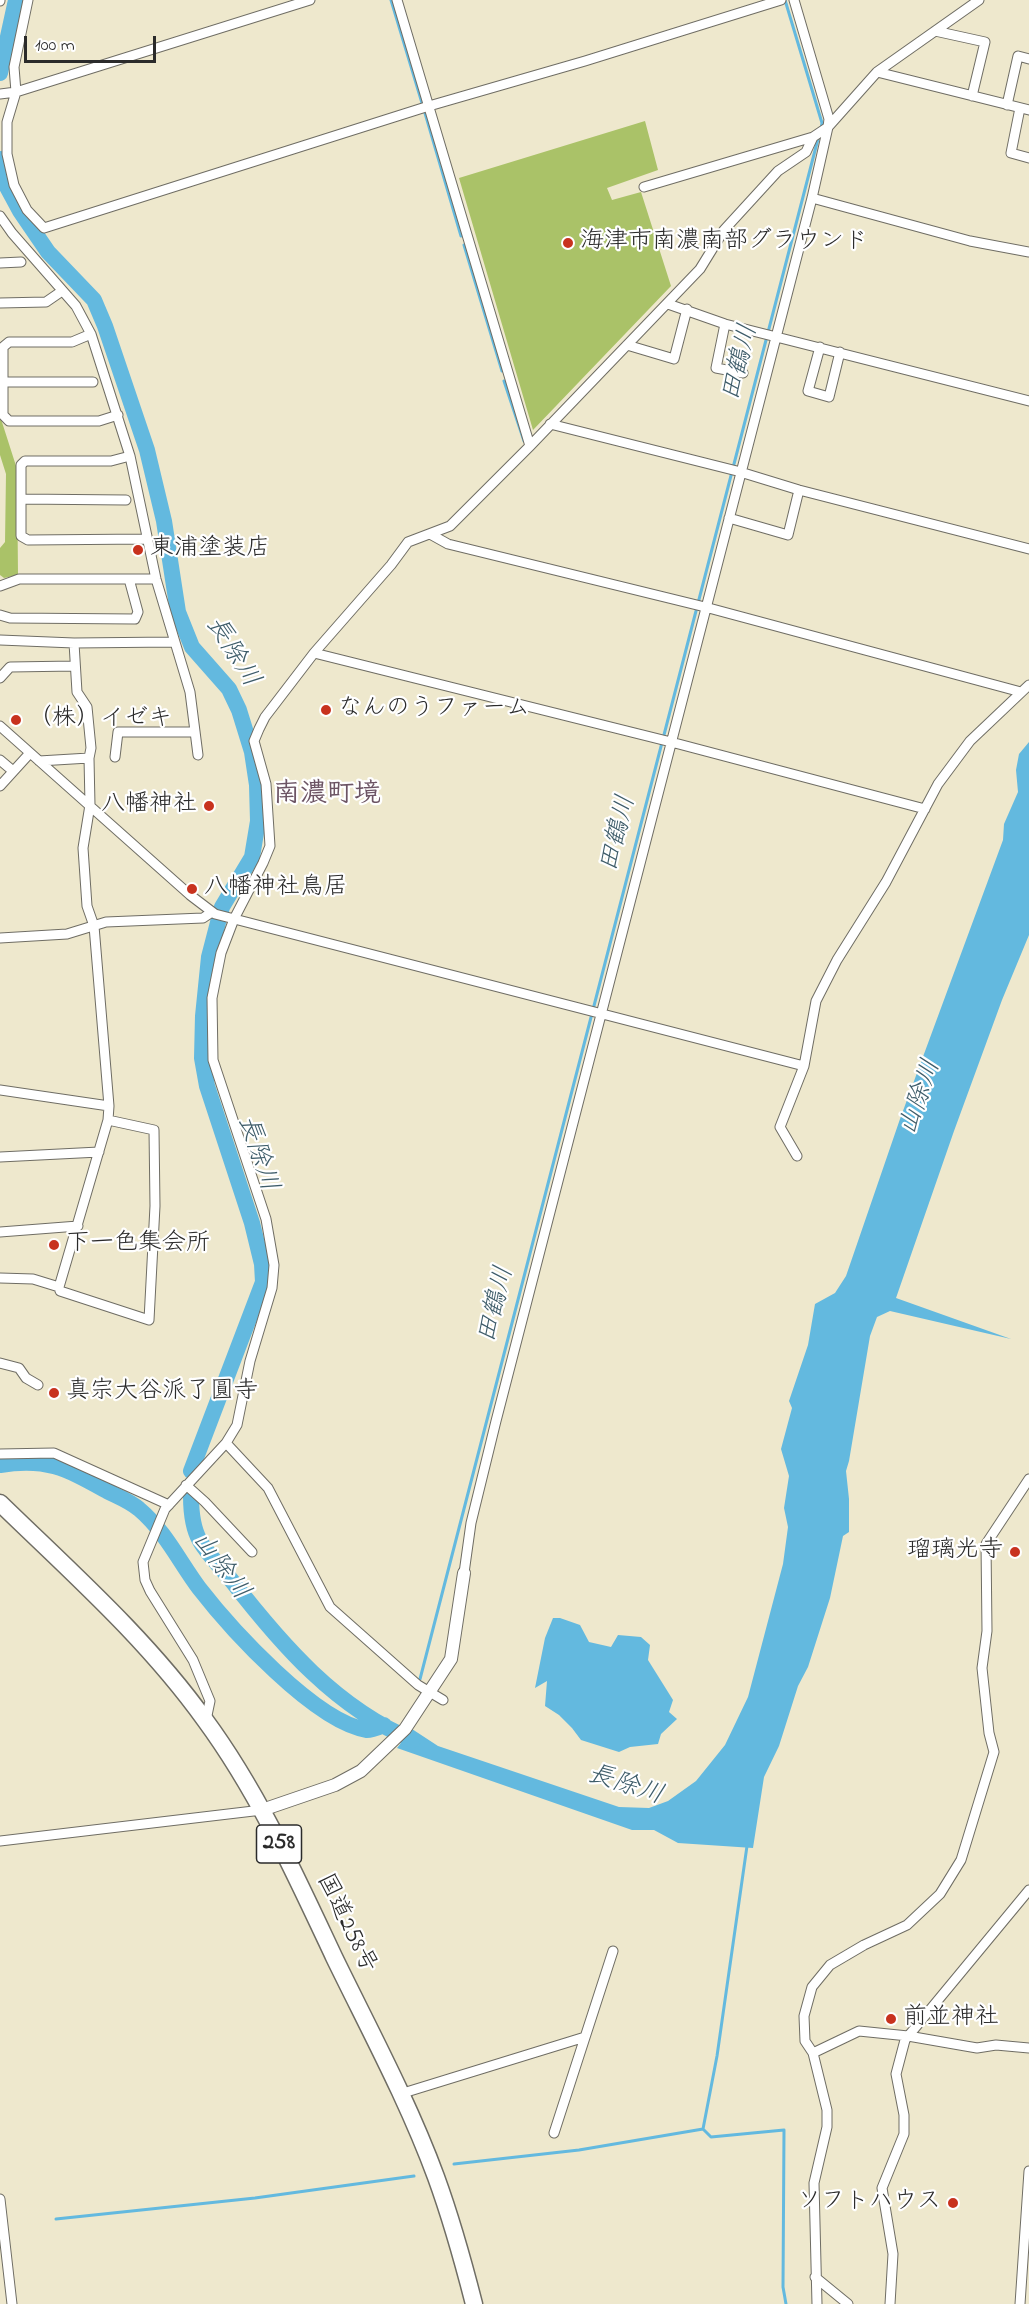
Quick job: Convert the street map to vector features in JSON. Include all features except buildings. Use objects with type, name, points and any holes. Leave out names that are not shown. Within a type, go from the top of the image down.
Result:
[{"type":"highway","name":"国道258号","points":[[0,1503],[106,1605],[157,1660],[206,1721],[262,1810],[400,2094],[435,2175],[460,2248],[474,2304]]},
{"type":"street","points":[[28,0],[7,93],[7,154],[14,185],[27,210],[44,228],[429,106],[585,61],[780,0]]},
{"type":"street","points":[[7,93],[310,0]]},
{"type":"street","points":[[397,0],[530,446]]},
{"type":"street","points":[[0,1841],[262,1810],[335,1785],[361,1772],[405,1728],[451,1659],[471,1523],[595,1012],[700,606],[729,518],[735,470],[768,335],[812,198],[830,119],[794,0]]},
{"type":"street","points":[[644,187],[813,136],[826,129],[877,72],[979,0]]},
{"type":"street","points":[[935,31],[985,42],[972,96]]},
{"type":"street","points":[[1007,105],[1018,56],[1029,58]]},
{"type":"street","points":[[877,72],[1024,109],[1011,153],[1029,158]]},
{"type":"street","points":[[206,1721],[210,1701],[193,1660],[145,1580],[143,1562],[167,1507],[225,1443],[237,1425],[250,1361],[272,1288],[274,1265],[266,1219],[213,1060],[212,998],[221,953],[231,919],[263,863],[270,846],[266,784],[254,741],[265,717],[314,653],[391,565],[408,542],[450,526],[530,446],[700,269],[724,230],[778,171],[806,152],[813,136]]},
{"type":"street","points":[[812,198],[970,241],[1029,252]]},
{"type":"street","points":[[0,216],[76,306],[91,334],[130,456],[156,579],[173,642],[190,692],[198,755]]},
{"type":"street","points":[[0,262],[21,262]]},
{"type":"street","points":[[0,303],[46,302],[62,291]]},
{"type":"street","points":[[668,304],[725,324],[820,346],[1029,401]]},
{"type":"street","points":[[627,345],[674,358],[687,309]]},
{"type":"street","points":[[725,324],[716,368],[742,373]]},
{"type":"street","points":[[91,334],[72,342],[9,342],[3,347],[3,415],[9,421],[99,421],[118,415]]},
{"type":"street","points":[[820,346],[808,391],[829,397],[840,352]]},
{"type":"street","points":[[4,382],[93,382]]},
{"type":"street","points":[[550,424],[735,470],[799,490],[1029,549]]},
{"type":"street","points":[[130,456],[111,461],[25,461],[21,465],[21,536],[28,540],[147,539]]},
{"type":"street","points":[[729,518],[788,535],[799,490]]},
{"type":"street","points":[[21,499],[126,500]]},
{"type":"street","points":[[430,534],[448,544],[700,606],[1021,692]]},
{"type":"street","points":[[0,586],[19,579],[156,579]]},
{"type":"street","points":[[0,615],[10,618],[135,619],[138,612],[129,579]]},
{"type":"street","points":[[0,640],[74,643],[173,642]]},
{"type":"street","points":[[59,1287],[108,1120],[109,1106],[94,926],[87,906],[83,848],[90,805],[89,758],[92,748],[87,707],[77,692],[74,643]]},
{"type":"street","points":[[314,653],[666,740],[925,809]]},
{"type":"street","points":[[0,678],[10,667],[75,666]]},
{"type":"street","points":[[797,1156],[780,1127],[804,1066],[816,1001],[837,960],[886,882],[938,784],[970,741],[1029,685]]},
{"type":"street","points":[[0,726],[190,895],[214,913],[804,1066]]},
{"type":"street","points":[[114,757],[118,732],[195,732]]},
{"type":"street","points":[[0,786],[30,753]]},
{"type":"street","points":[[39,761],[89,758]]},
{"type":"street","points":[[0,760],[13,771]]},
{"type":"street","points":[[0,938],[67,933],[106,922],[203,918],[214,913]]},
{"type":"street","points":[[0,1090],[109,1106]]},
{"type":"street","points":[[0,1278],[33,1279],[59,1287],[60,1291],[84,1301],[149,1320],[155,1206],[154,1130],[108,1120]]},
{"type":"street","points":[[0,1157],[99,1152]]},
{"type":"street","points":[[0,1232],[78,1226]]},
{"type":"street","points":[[0,1363],[19,1368],[26,1378],[38,1386]]},
{"type":"street","points":[[225,1443],[268,1488],[330,1607],[418,1685],[443,1700]]},
{"type":"street","points":[[0,1454],[54,1454],[167,1507]]},
{"type":"street","points":[[817,2304],[814,2183],[827,2127],[827,2110],[813,2053],[805,2041],[804,2016],[812,1987],[830,1965],[864,1944],[907,1924],[940,1894],[961,1860],[994,1752],[989,1734],[982,1668],[987,1631],[986,1544],[1029,1479]]},
{"type":"street","points":[[186,1485],[252,1552]]},
{"type":"street","points":[[890,2304],[893,2254],[882,2188],[904,2134],[904,2115],[896,2074],[905,2040],[1029,1891]]},
{"type":"street","points":[[555,2133],[613,1951]]},
{"type":"street","points":[[813,2053],[859,2031],[908,2036],[977,2048],[996,2045],[1029,2048]]},
{"type":"street","points":[[400,2094],[585,2037]]},
{"type":"street","points":[[1020,2304],[1029,2171]]},
{"type":"street","points":[[0,2199],[12,2304]]},
{"type":"street","points":[[815,2277],[848,2304]]},
{"type":"green space","name":"海津市南濃南部グラウンド","points":[[645,121],[658,170],[607,188],[612,200],[641,192],[671,286],[533,430],[459,178]]},
{"type":"green space","points":[[0,369],[1,419],[17,469],[18,575],[4,578],[0,575],[0,548],[5,542],[6,474],[0,455]]},
{"type":"water","points":[[1029,742],[1029,935],[1002,1000],[954,1131],[896,1298],[1011,1339],[890,1311],[877,1317],[870,1336],[846,1471],[849,1532],[843,1536],[830,1598],[808,1667],[798,1686],[779,1746],[764,1777],[753,1848],[678,1843],[654,1830],[632,1830],[397,1748],[412,1729],[438,1746],[619,1807],[649,1808],[668,1801],[696,1781],[725,1745],[748,1697],[783,1564],[788,1527],[784,1508],[789,1476],[781,1449],[792,1408],[789,1401],[808,1345],[815,1304],[835,1293],[846,1276],[900,1119],[1003,840],[1004,824],[1018,792],[1016,770],[1019,754]]},
{"type":"water","points":[[553,1618],[580,1625],[589,1642],[611,1647],[618,1635],[641,1637],[650,1645],[648,1660],[673,1700],[669,1712],[677,1719],[661,1734],[658,1744],[630,1747],[619,1752],[581,1740],[559,1715],[545,1706],[547,1681],[535,1688],[545,1638]]},
{"type":"waterway","name":"長除川","points":[[0,73],[16,0]]},
{"type":"waterway","points":[[391,0],[422,103]]},
{"type":"waterway","name":"田鶴川","points":[[785,0],[822,123],[821,129]]},
{"type":"waterway","points":[[425,113],[461,236]]},
{"type":"waterway","name":"田鶴川","points":[[420,1679],[819,135]]},
{"type":"waterway","name":"長除川","points":[[0,159],[6,185],[20,211],[48,252],[94,300],[105,326],[147,450],[164,521],[178,612],[192,647],[229,689],[239,710],[252,752],[257,785],[258,821],[252,857],[222,907],[209,957],[203,1016],[202,1058],[207,1086],[252,1223],[262,1264],[263,1282],[191,1471]]},
{"type":"waterway","points":[[464,245],[502,371]]},
{"type":"waterway","points":[[504,381],[524,441]]},
{"type":"waterway","name":"山除川","points":[[0,1465],[31,1463],[56,1467],[132,1504],[157,1527],[199,1588],[231,1626],[275,1671],[323,1710],[346,1723],[367,1730],[384,1725]]},
{"type":"waterway","name":"長除川","points":[[191,1496],[197,1536],[270,1628],[335,1693],[385,1727],[413,1740]]},
{"type":"waterway","points":[[454,2164],[579,2150],[703,2129],[717,2056],[747,1846]]},
{"type":"waterway","points":[[703,2129],[711,2137],[784,2130],[783,2287],[786,2304]]},
{"type":"waterway","points":[[56,2219],[255,2198],[414,2176]]},
{"type":"place","name":"海津市南濃南部グラウンド","points":[[568,243]]},
{"type":"place","name":"東浦塗装店","points":[[138,550]]},
{"type":"place","name":"なんのうファーム","points":[[326,710]]},
{"type":"place","name":"（株）イゼキ","points":[[16,720]]},
{"type":"place","name":"八幡神社","points":[[209,806]]},
{"type":"place","name":"八幡神社鳥居","points":[[192,889]]},
{"type":"place","name":"下一色集会所","points":[[54,1245]]},
{"type":"place","name":"真宗大谷派了圓寺","points":[[54,1393]]},
{"type":"place","name":"瑠璃光寺","points":[[1015,1552]]},
{"type":"place","name":"前並神社","points":[[891,2019]]},
{"type":"place","name":"ソフトハウス","points":[[953,2203]]},
{"type":"district","name":"南濃町境","points":[[327,797]]}]
